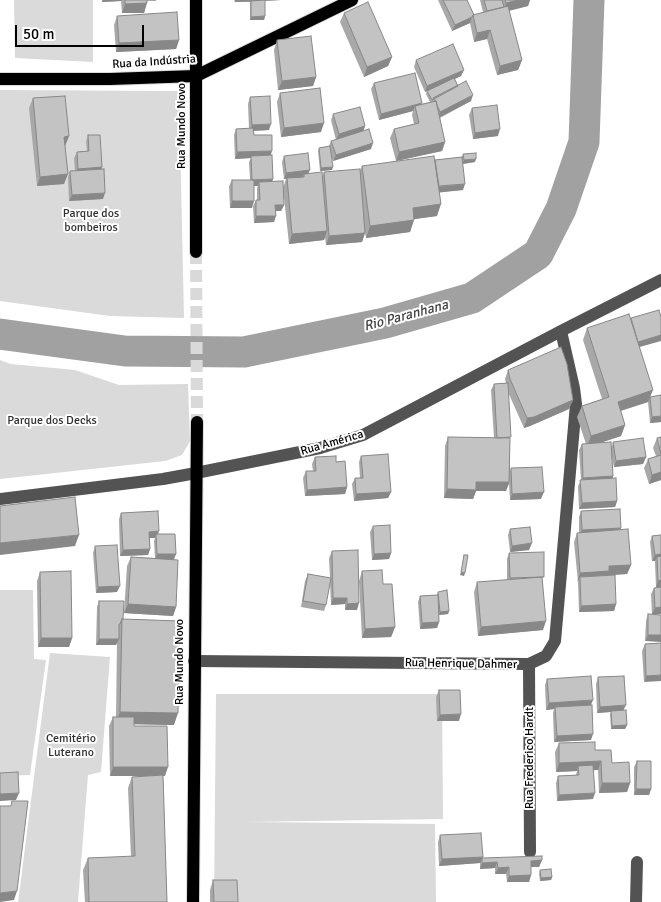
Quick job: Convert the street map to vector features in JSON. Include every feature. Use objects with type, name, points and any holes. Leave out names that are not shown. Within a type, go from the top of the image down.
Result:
[{"type":"main road","name":"Rua Mundo Novo","points":[[196,0],[196,252]]},
{"type":"main road","name":"Rua da Indústria","points":[[0,79],[110,79],[196,76],[352,0]]},
{"type":"main road","name":"Rua Mundo Novo","points":[[193,902],[197,422]]},
{"type":"street","name":"Rua América","points":[[0,499],[163,479],[320,448],[363,435],[661,280]]},
{"type":"street","name":"Rua Henrique Dahmer","points":[[194,661],[529,664],[546,656],[555,641],[576,404],[561,331]]},
{"type":"street","name":"Rua Frederico Hardt","points":[[529,664],[530,852]]},
{"type":"street","points":[[636,902],[637,862]]},
{"type":"green space","points":[[14,0],[93,0],[93,62],[15,58]]},
{"type":"green space","name":"Parque dos bombeiros","points":[[0,90],[179,91],[184,318],[110,316],[0,301]]},
{"type":"green space","name":"Parque dos Decks","points":[[0,360],[11,364],[75,370],[119,385],[188,384],[190,441],[182,455],[165,461],[0,479]]},
{"type":"green space","points":[[0,590],[33,590],[34,659],[46,660],[30,775],[0,776]]},
{"type":"green space","name":"Cemitério Luterano","points":[[50,653],[110,657],[101,772],[88,775],[78,902],[18,902]]},
{"type":"green space","points":[[216,694],[442,694],[443,819],[247,822],[435,824],[436,902],[214,902]]},
{"type":"building","points":[[125,0],[147,0],[147,3],[125,4]]},
{"type":"building","points":[[265,0],[265,16],[251,17],[251,1]]},
{"type":"building","points":[[443,0],[467,0],[474,15],[455,25]]},
{"type":"building","points":[[484,0],[502,0],[504,7],[487,11]]},
{"type":"building","points":[[505,0],[518,0],[506,3]]},
{"type":"building","points":[[368,2],[392,57],[367,67],[344,13]]},
{"type":"building","points":[[508,6],[522,60],[500,66],[490,30],[477,33],[473,15]]},
{"type":"building","points":[[177,12],[179,40],[119,43],[117,16]]},
{"type":"building","points":[[311,36],[316,77],[282,81],[277,40]]},
{"type":"building","points":[[453,44],[464,70],[427,86],[416,60]]},
{"type":"building","points":[[415,73],[422,103],[381,114],[374,83]]},
{"type":"building","points":[[454,78],[458,86],[432,100],[427,91]]},
{"type":"building","points":[[466,81],[473,95],[440,112],[433,98]]},
{"type":"building","points":[[320,88],[324,123],[284,128],[280,93]]},
{"type":"building","points":[[65,96],[69,136],[64,137],[68,174],[40,177],[33,98]]},
{"type":"building","points":[[270,96],[271,124],[252,125],[250,97]]},
{"type":"building","points":[[436,101],[445,142],[399,152],[394,129],[419,123],[415,106]]},
{"type":"building","points":[[497,105],[500,129],[475,133],[472,108]]},
{"type":"building","points":[[360,107],[365,126],[339,134],[333,114]]},
{"type":"building","points":[[253,128],[254,135],[272,135],[272,151],[237,152],[236,129]]},
{"type":"building","points":[[369,129],[373,143],[336,155],[331,141]]},
{"type":"building","points":[[88,135],[100,135],[102,167],[78,169],[77,152],[89,151]]},
{"type":"building","points":[[330,146],[333,167],[321,168],[319,148]]},
{"type":"building","points":[[308,153],[310,170],[286,173],[284,156]]},
{"type":"building","points":[[476,153],[476,159],[464,160],[463,154]]},
{"type":"building","points":[[272,155],[273,179],[252,180],[251,156]]},
{"type":"building","points":[[434,156],[441,204],[413,208],[414,220],[370,226],[362,166]]},
{"type":"building","points":[[462,157],[465,184],[439,186],[435,160]]},
{"type":"building","points":[[104,169],[105,193],[72,195],[70,171]]},
{"type":"building","points":[[360,169],[365,233],[329,236],[324,172]]},
{"type":"building","points":[[322,172],[327,231],[292,234],[287,178],[304,177],[304,174]]},
{"type":"building","points":[[232,180],[254,180],[254,201],[232,201]]},
{"type":"building","points":[[283,181],[284,205],[275,205],[276,216],[256,216],[256,200],[260,200],[259,182]]},
{"type":"building","points":[[659,310],[661,335],[638,342],[631,318]]},
{"type":"building","points":[[629,314],[653,390],[618,402],[625,425],[591,436],[582,406],[609,397],[587,328]]},
{"type":"building","points":[[561,347],[567,364],[573,400],[534,417],[527,418],[508,370]]},
{"type":"building","points":[[508,383],[511,437],[497,438],[494,384]]},
{"type":"building","points":[[661,395],[661,416],[652,417],[650,397]]},
{"type":"building","points":[[448,437],[510,438],[509,482],[476,482],[476,490],[447,489]]},
{"type":"building","points":[[661,437],[661,454],[657,438]]},
{"type":"building","points":[[643,438],[646,457],[616,461],[613,442]]},
{"type":"building","points":[[611,442],[613,476],[583,478],[582,444]]},
{"type":"building","points":[[388,454],[391,492],[356,494],[355,478],[363,478],[361,456]]},
{"type":"building","points":[[661,455],[661,472],[652,475],[648,459]]},
{"type":"building","points":[[336,456],[336,462],[345,461],[347,487],[307,490],[306,471],[316,471],[315,457]]},
{"type":"building","points":[[542,467],[544,492],[512,494],[511,468]]},
{"type":"building","points":[[616,478],[617,501],[582,503],[580,480]]},
{"type":"building","points":[[75,497],[79,535],[0,543],[0,506]]},
{"type":"building","points":[[620,509],[621,528],[582,530],[581,511]]},
{"type":"building","points":[[158,511],[159,531],[149,532],[150,549],[123,550],[121,513]]},
{"type":"building","points":[[390,525],[391,553],[374,554],[373,526]]},
{"type":"building","points":[[530,527],[532,543],[512,546],[510,529]]},
{"type":"building","points":[[628,529],[631,565],[609,566],[609,571],[580,573],[577,533]]},
{"type":"building","points":[[156,534],[175,534],[176,554],[157,554]]},
{"type":"building","points":[[661,535],[661,554],[655,555],[652,536]]},
{"type":"building","points":[[117,545],[120,586],[98,587],[95,546]]},
{"type":"building","points":[[358,550],[359,603],[347,604],[347,598],[333,598],[332,551]]},
{"type":"building","points":[[544,552],[544,577],[510,578],[509,553]]},
{"type":"building","points":[[464,555],[468,555],[465,573],[461,572]]},
{"type":"building","points":[[661,556],[661,580],[658,581],[657,557]]},
{"type":"building","points":[[131,557],[178,560],[176,607],[128,604]]},
{"type":"building","points":[[382,570],[383,584],[392,584],[395,627],[365,629],[362,571]]},
{"type":"building","points":[[71,571],[72,638],[41,638],[40,572]]},
{"type":"building","points":[[308,574],[331,578],[326,605],[303,601]]},
{"type":"building","points":[[615,575],[616,604],[581,606],[580,577]]},
{"type":"building","points":[[542,577],[546,621],[481,627],[477,582]]},
{"type":"building","points":[[661,587],[661,607],[655,608],[654,588]]},
{"type":"building","points":[[447,590],[449,611],[440,612],[438,592]]},
{"type":"building","points":[[438,595],[439,622],[422,623],[420,596]]},
{"type":"building","points":[[99,601],[124,601],[123,619],[119,624],[119,639],[99,639]]},
{"type":"building","points":[[648,614],[661,615],[661,635],[648,635]]},
{"type":"building","points":[[122,619],[180,621],[178,713],[120,712]]},
{"type":"building","points":[[661,643],[661,675],[646,676],[645,644]]},
{"type":"building","points":[[591,676],[593,700],[549,703],[547,679]]},
{"type":"building","points":[[624,676],[626,705],[600,707],[598,677]]},
{"type":"building","points":[[439,690],[460,690],[461,714],[440,715]]},
{"type":"building","points":[[592,705],[593,734],[557,736],[555,707]]},
{"type":"building","points":[[626,710],[627,725],[612,726],[611,711]]},
{"type":"building","points":[[113,717],[134,717],[134,726],[167,726],[168,767],[113,767]]},
{"type":"building","points":[[595,742],[595,750],[611,750],[612,763],[629,762],[630,783],[602,783],[601,761],[559,763],[559,743]]},
{"type":"building","points":[[637,761],[651,761],[651,789],[636,789]]},
{"type":"building","points":[[593,765],[595,793],[559,795],[558,776],[579,775],[578,766]]},
{"type":"building","points":[[18,772],[19,793],[0,794],[0,773]]},
{"type":"building","points":[[163,775],[167,902],[89,902],[88,858],[135,856],[132,777]]},
{"type":"building","points":[[12,801],[28,801],[17,891],[0,893],[0,806],[11,806]]},
{"type":"building","points":[[481,833],[483,857],[442,859],[440,835]]},
{"type":"building","points":[[542,856],[542,860],[531,861],[531,875],[509,876],[509,867],[498,868],[497,862],[482,863],[482,858]]},
{"type":"building","points":[[551,869],[552,877],[541,878],[540,870]]},
{"type":"building","points":[[213,880],[237,880],[238,902],[214,902]]},
{"type":"waterway","name":"Rio Paranhana","points":[[0,334],[125,351],[244,352],[385,323],[472,298],[538,254],[561,209],[584,142],[589,0]]},
{"type":"tunnel","points":[[196,252],[197,422]]}]
